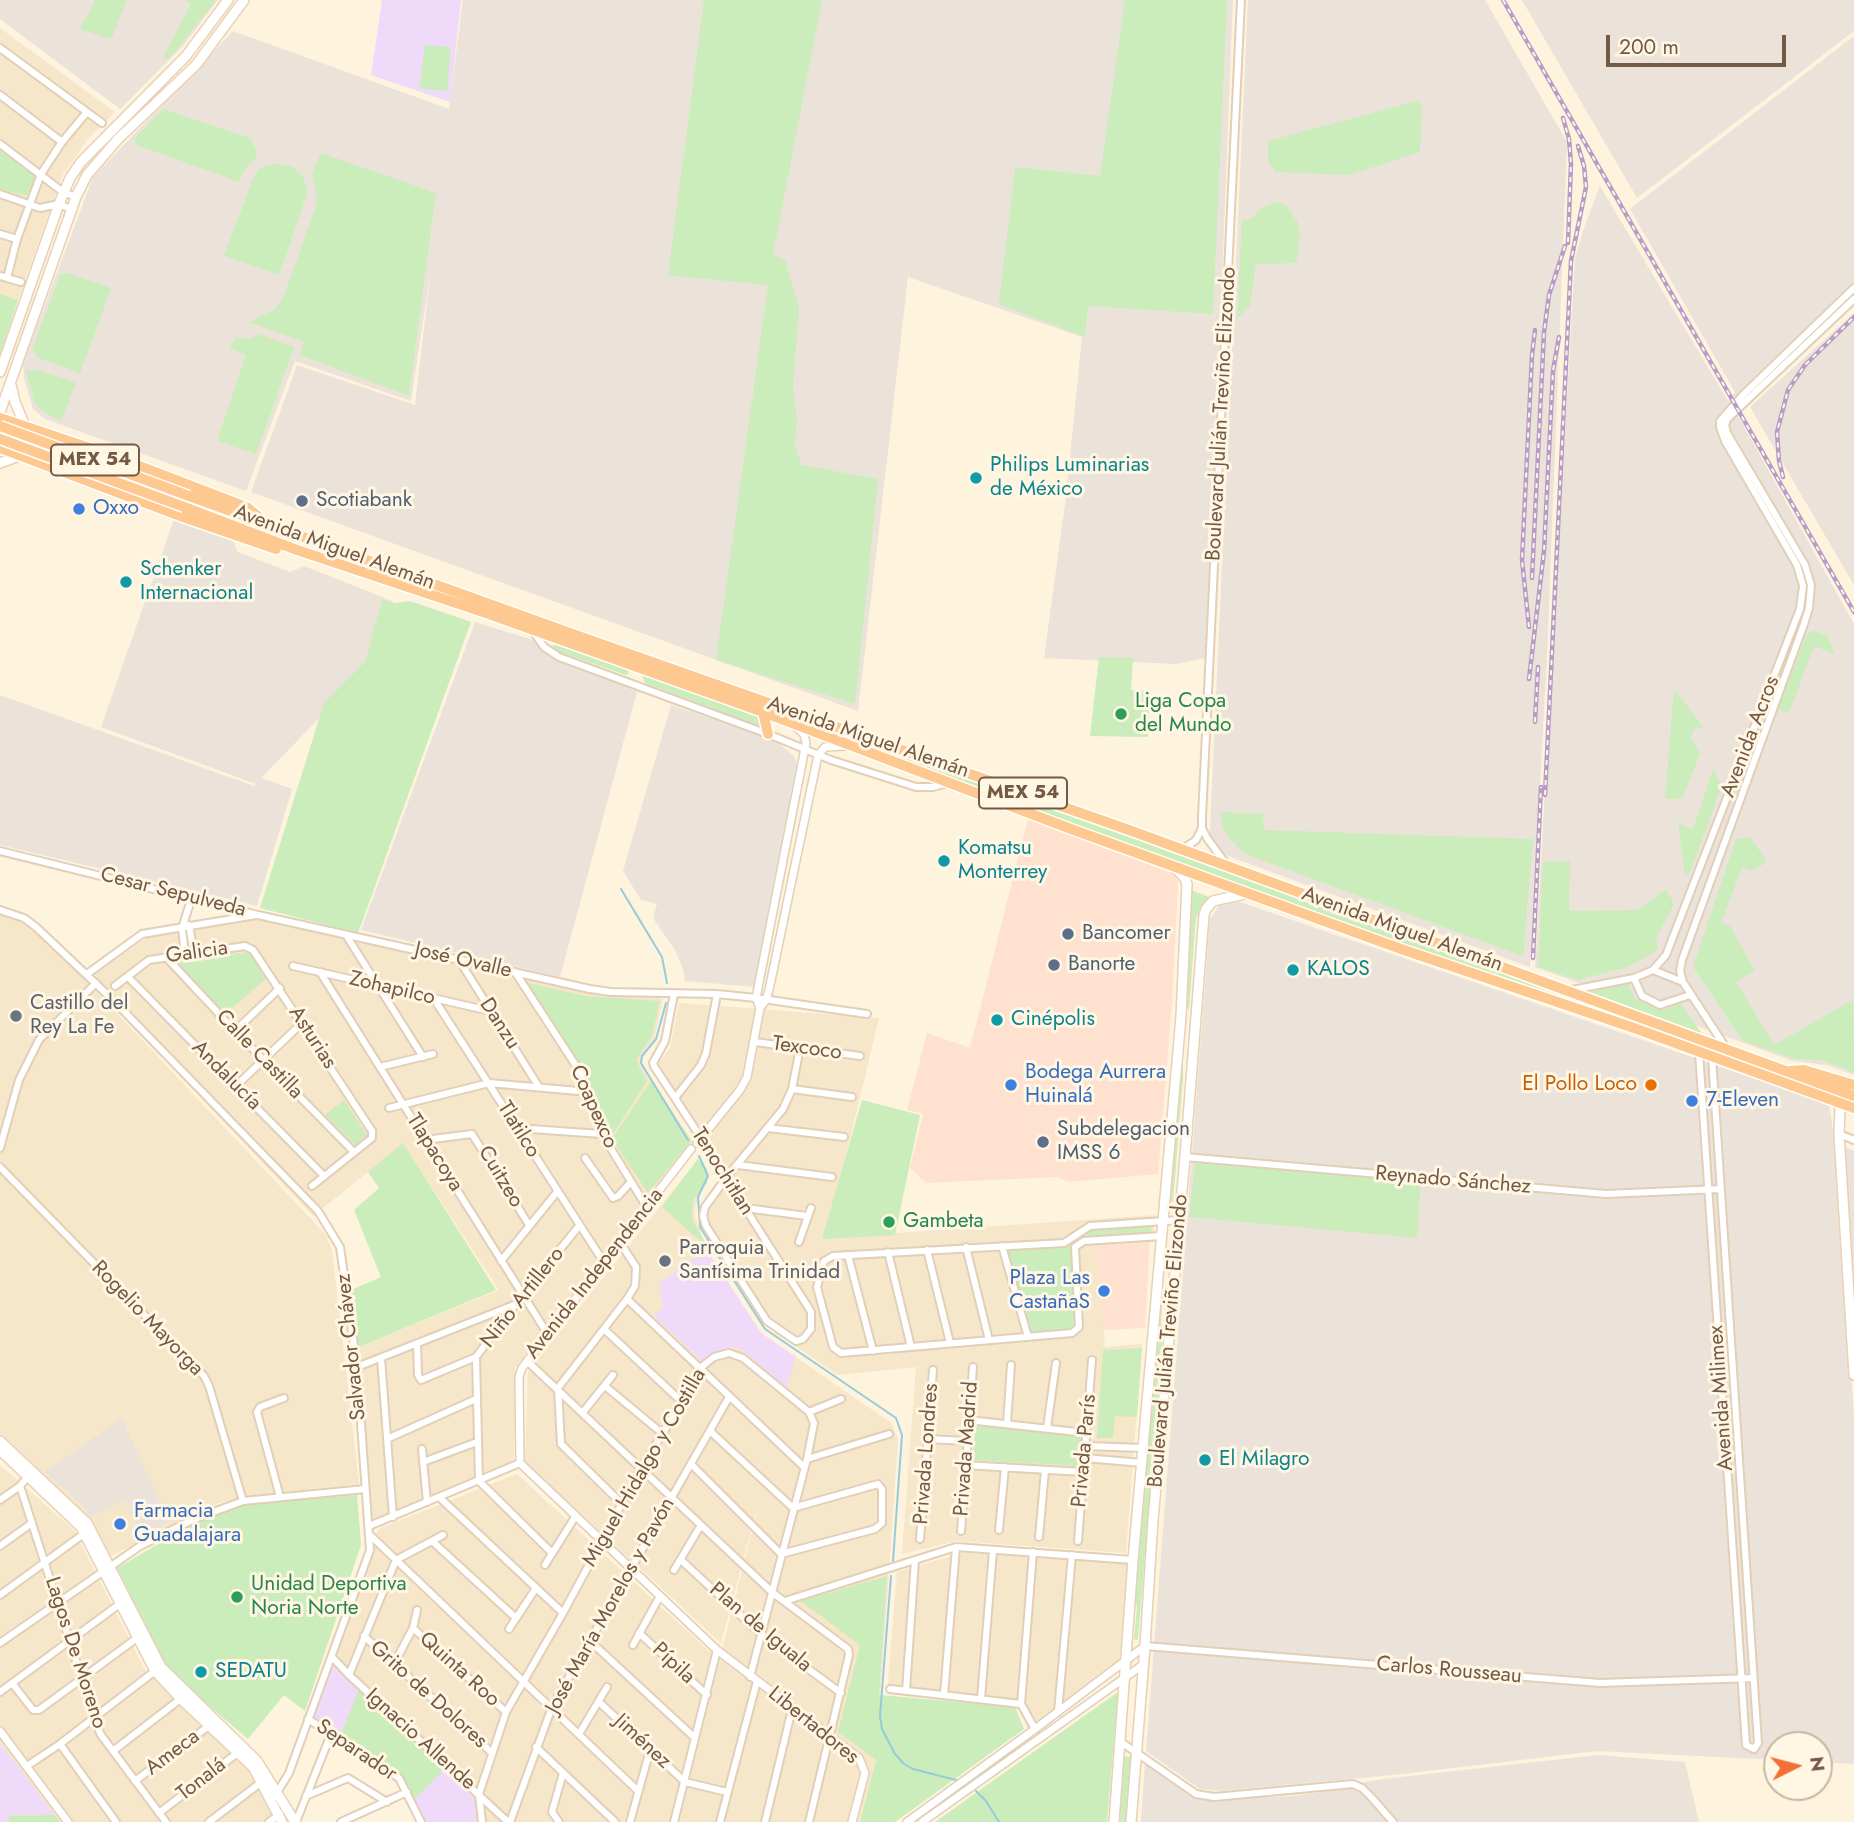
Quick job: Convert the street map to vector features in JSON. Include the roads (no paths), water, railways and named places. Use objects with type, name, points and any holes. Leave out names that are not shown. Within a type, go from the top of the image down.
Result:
[{"type":"highway","points":[[0,415],[42,433],[113,456],[244,506],[265,523]]},
{"type":"highway","name":"Avenida Miguel Alemán","points":[[0,426],[1229,867],[1854,1097]]},
{"type":"highway","points":[[31,460],[32,442],[36,435],[42,433]]},
{"type":"highway","name":"Avenida Miguel Alemán","points":[[0,439],[297,550],[531,629],[763,712],[1173,867],[1854,1108]]},
{"type":"highway","points":[[0,448],[282,551],[297,550]]},
{"type":"highway","points":[[763,712],[768,734]]},
{"type":"highway","points":[[1787,1071],[1804,1070],[1854,1085]]},
{"type":"highway","points":[[1828,1098],[1854,1115]]},
{"type":"main road","points":[[0,372],[63,192],[82,162],[186,56],[228,0]]},
{"type":"main road","points":[[0,415],[71,209],[87,176],[104,153],[196,65],[244,0]]},
{"type":"main road","points":[[11,382],[15,402],[25,426]]},
{"type":"main road","points":[[0,464],[19,456]]},
{"type":"main road","name":"Boulevard Julián Treviño Elizondo","points":[[1131,1822],[1146,1646],[1153,1520],[1175,1272],[1167,1170],[1185,943],[1187,884],[1185,878],[1173,867]]},
{"type":"main road","name":"Boulevard Julián Treviño Elizondo","points":[[1114,1822],[1161,1236],[1171,1221],[1185,1157],[1204,915],[1213,901],[1249,893]]},
{"type":"main road","points":[[1185,943],[1188,956],[1189,1113]]},
{"type":"main road","points":[[1840,1108],[1839,1134],[1854,1375]]},
{"type":"main road","points":[[1,1448],[84,1528],[107,1568],[155,1671],[241,1749],[265,1779],[283,1816],[295,1822]]},
{"type":"main road","points":[[107,1568],[121,1604],[161,1667],[210,1725],[241,1749]]},
{"type":"street","name":"Boulevard Julián Treviño Elizondo","points":[[1202,828],[1241,0]]},
{"type":"street","points":[[0,48],[102,123]]},
{"type":"street","points":[[0,95],[61,142]]},
{"type":"street","points":[[21,282],[3,277],[41,174],[61,142],[87,112]]},
{"type":"street","points":[[0,144],[63,192],[76,197]]},
{"type":"street","points":[[0,194],[43,208],[59,204],[71,209]]},
{"type":"street","points":[[0,234],[17,239]]},
{"type":"street","points":[[1814,332],[1854,288]]},
{"type":"street","points":[[1814,332],[1854,299]]},
{"type":"street","name":"Avenida Acros","points":[[1683,982],[1680,971],[1682,960],[1804,624],[1811,585],[1805,565],[1721,434],[1723,423],[1741,402],[1814,332]]},
{"type":"street","name":"Avenida Acros","points":[[1653,970],[1666,955],[1796,622],[1802,597],[1803,586],[1797,565],[1749,477]]},
{"type":"street","points":[[531,629],[544,647],[559,657],[818,755],[916,787],[933,787],[948,783]]},
{"type":"street","points":[[760,1008],[756,998],[806,743],[804,734],[787,721]]},
{"type":"street","points":[[818,755],[821,750],[830,746],[852,746]]},
{"type":"street","name":"Avenida Independencia","points":[[520,1463],[519,1377],[527,1361],[744,1083],[760,1008],[766,1000],[818,755]]},
{"type":"street","points":[[1182,850],[1196,841],[1202,828]]},
{"type":"street","points":[[1202,828],[1213,848],[1229,867]]},
{"type":"street","name":"Cesar Sepulveda","points":[[0,851],[346,935]]},
{"type":"street","points":[[1696,878],[1709,885]]},
{"type":"street","points":[[192,897],[184,917],[194,953]]},
{"type":"street","name":"Salvador Chávez","points":[[0,911],[30,923],[87,974],[318,1211],[340,1247],[357,1367],[370,1535],[368,1559],[289,1773],[274,1796]]},
{"type":"street","points":[[1683,911],[1698,916]]},
{"type":"street","points":[[87,974],[142,934],[257,915]]},
{"type":"street","points":[[185,955],[186,927]]},
{"type":"street","points":[[346,935],[422,1057]]},
{"type":"street","name":"José Ovalle","points":[[346,935],[611,992],[756,998],[867,1014]]},
{"type":"street","name":"Galicia","points":[[115,986],[149,960],[245,946]]},
{"type":"street","name":"Asturias","points":[[245,946],[254,950],[280,988],[373,1134],[372,1138],[354,1152]]},
{"type":"street","name":"Calle Castilla","points":[[166,957],[354,1152]]},
{"type":"street","name":"Danzu","points":[[459,960],[539,1087]]},
{"type":"street","name":"Zohapilco","points":[[293,966],[490,1011]]},
{"type":"street","points":[[1563,990],[1582,989],[1634,978],[1653,970],[1683,982],[1726,1048]]},
{"type":"street","name":"Tlapacoya","points":[[320,972],[547,1333]]},
{"type":"street","name":"Coapexco","points":[[515,972],[577,1067],[589,1092],[602,1134],[646,1206]]},
{"type":"street","name":"Andalucía","points":[[128,977],[324,1176]]},
{"type":"street","points":[[1634,978],[1643,996],[1660,1006],[1690,995]]},
{"type":"street","points":[[0,1148],[19,1080],[35,1046],[48,1028],[96,983]]},
{"type":"street","points":[[235,1031],[280,988]]},
{"type":"street","name":"Tenochitlan","points":[[669,994],[665,1041],[653,1063],[699,1140],[726,1178],[811,1312],[811,1329],[803,1339],[796,1342],[767,1321],[704,1221],[705,1207],[726,1178]]},
{"type":"street","points":[[675,1098],[701,1065],[706,1053],[717,995]]},
{"type":"street","name":"Tlatilco","points":[[434,999],[603,1261]]},
{"type":"street","points":[[236,1086],[302,1023]]},
{"type":"street","name":"Texcoco","points":[[755,1041],[860,1056]]},
{"type":"street","points":[[726,1178],[783,1109],[792,1088],[800,1048]]},
{"type":"street","name":"Avenida Milimex","points":[[1699,1052],[1746,1745],[1754,1749],[1758,1743],[1712,1057]]},
{"type":"street","points":[[380,1067],[433,1054]]},
{"type":"street","points":[[389,1108],[489,1083],[589,1092]]},
{"type":"street","points":[[792,1088],[852,1097]]},
{"type":"street","points":[[517,1128],[602,1134]]},
{"type":"street","points":[[768,1128],[844,1137]]},
{"type":"street","points":[[1839,1134],[1854,1140]]},
{"type":"street","name":"Cuitzeo","points":[[425,1140],[472,1135],[529,1225]]},
{"type":"street","points":[[312,1186],[354,1152]]},
{"type":"street","name":"Reynado Sánchez","points":[[1185,1157],[1606,1194],[1720,1189]]},
{"type":"street","points":[[586,1158],[611,1197],[618,1196],[631,1183]]},
{"type":"street","points":[[738,1165],[832,1177]]},
{"type":"street","name":"Rogelio Mayorga","points":[[0,1167],[204,1376],[243,1501]]},
{"type":"street","points":[[501,1261],[557,1192]]},
{"type":"street","points":[[745,1208],[807,1216]]},
{"type":"street","points":[[799,1242],[811,1208]]},
{"type":"street","points":[[1161,1236],[1084,1241],[1075,1247],[1079,1327],[1072,1333],[841,1353],[833,1347],[817,1287],[824,1261],[833,1256],[1063,1243],[1090,1226],[1171,1221]]},
{"type":"street","name":"Niño Artillero","points":[[479,1481],[476,1357],[579,1226]]},
{"type":"street","points":[[619,1241],[636,1268],[635,1286],[558,1388],[561,1444],[622,1504]]},
{"type":"street","points":[[1002,1245],[1028,1337]]},
{"type":"street","points":[[966,1247],[989,1340]]},
{"type":"street","points":[[927,1250],[950,1343]]},
{"type":"street","points":[[888,1252],[911,1347]]},
{"type":"street","points":[[848,1255],[873,1351]]},
{"type":"street","points":[[627,1299],[804,1467]]},
{"type":"street","points":[[357,1367],[516,1304]]},
{"type":"street","points":[[604,1328],[682,1402]]},
{"type":"street","points":[[417,1343],[418,1375],[421,1380],[476,1357]]},
{"type":"street","name":"Miguel Hidalgo y Costilla","points":[[482,1822],[479,1794],[506,1712],[699,1369],[722,1354],[737,1354],[809,1412]]},
{"type":"street","points":[[380,1358],[393,1517]]},
{"type":"street","name":"Privada París","points":[[1078,1541],[1092,1360]]},
{"type":"street","name":"Plan de Iguala","points":[[527,1361],[773,1593],[848,1650],[841,1693],[809,1822]]},
{"type":"street","points":[[1047,1427],[1056,1363]]},
{"type":"street","points":[[1007,1423],[1011,1365]]},
{"type":"street","name":"Privada Madrid","points":[[961,1531],[973,1367]]},
{"type":"street","name":"Privada Londres","points":[[920,1539],[933,1370]]},
{"type":"street","points":[[583,1412],[613,1375]]},
{"type":"street","points":[[605,1386],[663,1434]]},
{"type":"street","name":"José María Morelos y Pavón","points":[[509,1822],[552,1707],[729,1397]]},
{"type":"street","points":[[280,1497],[257,1412],[258,1408],[284,1398]]},
{"type":"street","points":[[387,1438],[476,1399]]},
{"type":"street","points":[[720,1822],[781,1554],[814,1429],[813,1418],[809,1412],[841,1399]]},
{"type":"street","points":[[968,1420],[1086,1433]]},
{"type":"street","points":[[709,1431],[793,1508]]},
{"type":"street","points":[[807,1460],[889,1434]]},
{"type":"street","points":[[927,1439],[966,1441]]},
{"type":"street","points":[[423,1462],[477,1441]]},
{"type":"street","points":[[1085,1446],[1143,1448]]},
{"type":"street","points":[[422,1449],[427,1502]]},
{"type":"street","points":[[1085,1458],[1142,1463]]},
{"type":"street","points":[[369,1526],[520,1463],[717,1650],[753,1679]]},
{"type":"street","points":[[691,1464],[781,1554]]},
{"type":"street","points":[[964,1465],[1083,1472]]},
{"type":"street","points":[[999,1530],[1005,1467]]},
{"type":"street","points":[[1039,1537],[1045,1470]]},
{"type":"street","points":[[0,1500],[20,1486],[30,1474]]},
{"type":"street","points":[[479,1481],[552,1553]]},
{"type":"street","points":[[781,1554],[878,1527],[883,1521],[882,1489],[875,1484],[793,1508]]},
{"type":"street","name":"Lagos De Moreno","points":[[20,1486],[101,1735],[166,1822]]},
{"type":"street","points":[[0,1643],[140,1546],[192,1520],[243,1501],[365,1489]]},
{"type":"street","points":[[439,1497],[563,1613]]},
{"type":"street","points":[[545,1565],[575,1517]]},
{"type":"street","points":[[0,1546],[32,1523]]},
{"type":"street","points":[[674,1570],[701,1525]]},
{"type":"street","points":[[0,1595],[45,1562],[84,1528]]},
{"type":"street","points":[[370,1535],[638,1791]]},
{"type":"street","points":[[349,1675],[396,1560],[443,1535]]},
{"type":"street","points":[[432,1541],[516,1618]]},
{"type":"street","points":[[785,1601],[956,1547],[1133,1560]]},
{"type":"street","points":[[944,1695],[956,1547]]},
{"type":"street","points":[[981,1699],[993,1550]]},
{"type":"street","points":[[1033,1552],[1021,1704],[1035,1729]]},
{"type":"street","points":[[1058,1712],[1072,1555]]},
{"type":"street","name":"Plan de Iguala","points":[[681,1560],[762,1635],[841,1693]]},
{"type":"street","points":[[906,1691],[915,1560]]},
{"type":"street","points":[[509,1629],[536,1588]]},
{"type":"street","name":"Pípila","points":[[633,1645],[660,1596]]},
{"type":"street","points":[[0,1692],[121,1604]]},
{"type":"street","points":[[395,1662],[413,1628],[417,1610]]},
{"type":"street","name":"Quinta Roo","points":[[413,1628],[506,1712]]},
{"type":"street","name":"Pípila","points":[[639,1633],[707,1695]]},
{"type":"street","points":[[12,1684],[36,1711],[140,1635]]},
{"type":"street","name":"Grito de Dolores","points":[[364,1636],[492,1753]]},
{"type":"street","points":[[590,1641],[695,1738]]},
{"type":"street","points":[[906,1822],[1146,1646]]},
{"type":"street","name":"Carlos Rousseau","points":[[1146,1646],[1601,1683],[1753,1678]]},
{"type":"street","points":[[674,1822],[717,1650]]},
{"type":"street","name":"Ignacio Allende","points":[[332,1657],[509,1822]]},
{"type":"street","points":[[922,1822],[1144,1664]]},
{"type":"street","points":[[27,1766],[155,1671]]},
{"type":"street","name":"Libertadores","points":[[753,1679],[859,1758],[865,1773],[852,1822]]},
{"type":"street","name":"Jiménez","points":[[579,1734],[607,1687]]},
{"type":"street","points":[[890,1689],[1021,1704]]},
{"type":"street","points":[[113,1751],[184,1696]]},
{"type":"street","name":"Jiménez","points":[[599,1702],[685,1782]]},
{"type":"street","points":[[765,1822],[792,1709]]},
{"type":"street","name":"Separador","points":[[308,1719],[399,1778],[421,1822]]},
{"type":"street","name":"Ameca","points":[[135,1781],[210,1725]]},
{"type":"street","points":[[0,1731],[68,1822]]},
{"type":"street","points":[[295,1822],[331,1734]]},
{"type":"street","points":[[1121,1741],[1188,1790],[1203,1796],[1353,1784],[1373,1798],[1394,1822]]},
{"type":"street","points":[[60,1744],[116,1822]]},
{"type":"street","points":[[536,1747],[615,1822]]},
{"type":"street","name":"Tonalá","points":[[159,1813],[241,1749]]},
{"type":"street","points":[[630,1822],[650,1750]]},
{"type":"street","points":[[559,1822],[552,1812],[563,1773]]},
{"type":"street","points":[[306,1796],[348,1778],[387,1802]]},
{"type":"street","points":[[209,1822],[265,1779]]},
{"type":"street","points":[[963,1781],[971,1787]]},
{"type":"street","points":[[685,1782],[727,1791]]},
{"type":"street","points":[[341,1822],[407,1793]]},
{"type":"street","points":[[270,1822],[283,1816]]},
{"type":"waterway","points":[[621,889],[662,957],[667,983]]},
{"type":"waterway","points":[[666,1003],[656,1039],[642,1056],[641,1063],[688,1140]]},
{"type":"waterway","points":[[699,1156],[708,1176],[698,1197],[700,1227],[765,1329],[896,1418],[902,1435],[893,1561]]},
{"type":"waterway","points":[[891,1576],[880,1716],[882,1729],[895,1754],[904,1764],[913,1769],[956,1780]]},
{"type":"waterway","points":[[976,1791],[999,1822]]},
{"type":"railway","points":[[1503,0],[1854,612]]},
{"type":"railway","points":[[1563,118],[1569,139],[1571,164],[1568,243]]},
{"type":"railway","points":[[1545,795],[1571,261],[1586,187],[1578,146]]},
{"type":"railway","points":[[1532,578],[1544,332],[1549,295],[1565,246]]},
{"type":"railway","points":[[1783,477],[1777,432],[1788,390],[1805,365],[1854,317]]},
{"type":"railway","points":[[1529,627],[1522,560],[1535,330]]},
{"type":"railway","points":[[1529,679],[1544,551],[1553,371],[1559,337]]},
{"type":"railway","points":[[1535,722],[1538,667]]},
{"type":"railway","points":[[1533,958],[1541,787]]},
{"type":"place","name":"Philips Luminarias de México","points":[[976,478]]},
{"type":"place","name":"Scotiabank","points":[[302,501]]},
{"type":"place","name":"Oxxo","points":[[79,509]]},
{"type":"place","name":"Schenker Internacional","points":[[126,582]]},
{"type":"place","name":"Liga Copa del Mundo","points":[[1121,714]]},
{"type":"place","name":"Komatsu Monterrey","points":[[944,861]]},
{"type":"place","name":"Bancomer","points":[[1068,934]]},
{"type":"place","name":"Banorte","points":[[1054,965]]},
{"type":"place","name":"KALOS","points":[[1293,970]]},
{"type":"place","name":"Castillo del Rey La Fe","points":[[16,1016]]},
{"type":"place","name":"Cinépolis","points":[[997,1020]]},
{"type":"place","name":"Bodega Aurrera Huinalá","points":[[1011,1085]]},
{"type":"place","name":"El Pollo Loco","points":[[1651,1085]]},
{"type":"place","name":"7-Eleven","points":[[1692,1101]]},
{"type":"place","name":"Subdelegacion IMSS 6","points":[[1043,1142]]},
{"type":"place","name":"Gambeta","points":[[889,1222]]},
{"type":"place","name":"Parroquia Santísima Trinidad","points":[[665,1261]]},
{"type":"place","name":"Plaza Las CastañaS","points":[[1104,1291]]},
{"type":"place","name":"El Milagro","points":[[1205,1460]]},
{"type":"place","name":"Farmacia Guadalajara","points":[[120,1524]]},
{"type":"place","name":"Unidad Deportiva Noria Norte","points":[[237,1597]]},
{"type":"place","name":"SEDATU","points":[[201,1672]]}]
